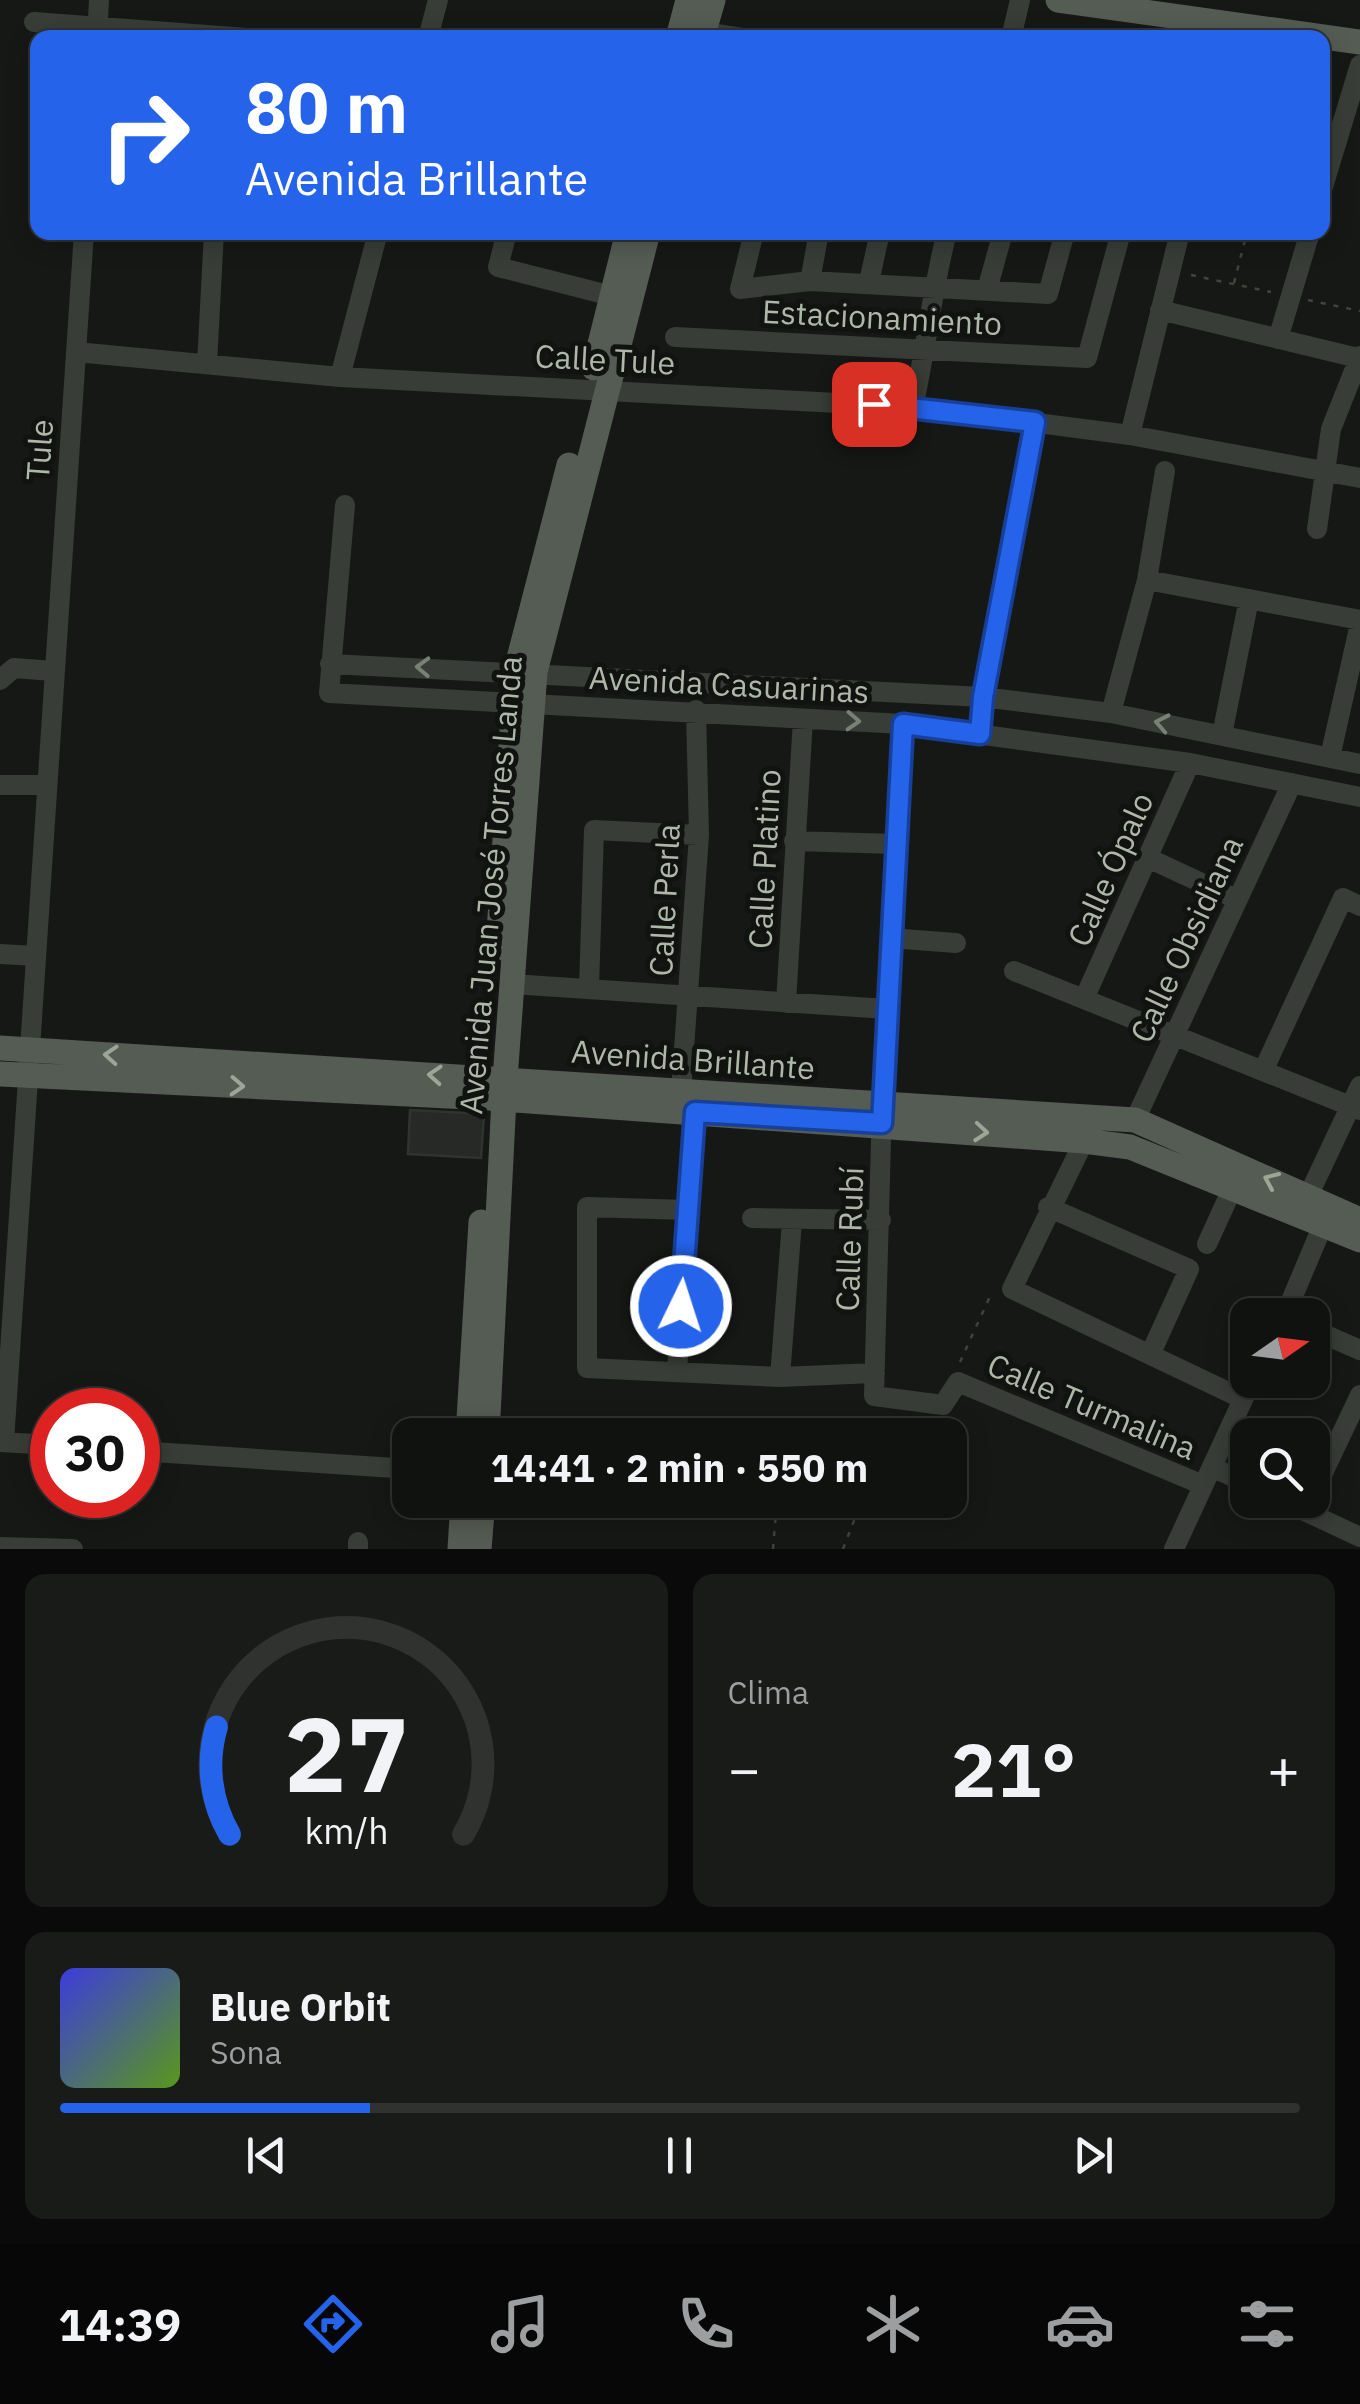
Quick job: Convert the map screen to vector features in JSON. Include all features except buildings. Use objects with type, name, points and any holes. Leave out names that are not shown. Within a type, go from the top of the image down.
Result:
[{"type":"main road","points":[[680,30],[688,0]]},
{"type":"main road","points":[[705,30],[714,0]]},
{"type":"main road","points":[[1058,0],[1198,9],[1240,22],[1288,30]]},
{"type":"main road","points":[[1330,37],[1360,42]]},
{"type":"main road","name":"Avenida Juan José Torres Landa","points":[[598,387],[612,296],[626,240]]},
{"type":"main road","name":"Avenida Juan José Torres Landa","points":[[469,1418],[497,1088],[525,671],[598,387],[645,240]]},
{"type":"main road","name":"Avenida Juan José Torres Landa","points":[[487,1418],[497,1088],[512,984],[522,703]]},
{"type":"main road","name":"Avenida Brillante","points":[[0,1048],[29,1063]]},
{"type":"main road","name":"Avenida Brillante","points":[[0,1074],[29,1063],[882,1114],[1136,1120],[1316,1210],[1360,1240]]},
{"type":"main road","name":"Avenida Brillante","points":[[882,1114],[1130,1147],[1233,1187],[1360,1220]]},
{"type":"main road","points":[[460,1549],[462,1518]]},
{"type":"main road","points":[[478,1549],[481,1518]]},
{"type":"street","points":[[98,30],[99,0]]},
{"type":"street","points":[[430,30],[438,0]]},
{"type":"street","points":[[1013,30],[1020,0]]},
{"type":"street","points":[[34,22],[85,30]]},
{"type":"street","points":[[1330,163],[1360,64]]},
{"type":"street","name":"Tule","points":[[2,1442],[7,1308],[29,1063],[83,240]]},
{"type":"street","points":[[207,364],[214,240]]},
{"type":"street","points":[[340,378],[376,240]]},
{"type":"street","points":[[505,240],[498,267],[612,296]]},
{"type":"street","points":[[752,240],[740,289],[810,281],[1048,294],[1063,240]]},
{"type":"street","points":[[810,281],[818,240]]},
{"type":"street","points":[[869,282],[878,240]]},
{"type":"street","points":[[913,407],[926,348],[932,288],[945,240]]},
{"type":"street","points":[[987,290],[1001,240]]},
{"type":"street","name":"Estacionamiento","points":[[674,337],[1087,358],[1119,240]]},
{"type":"street","points":[[1130,435],[1178,240]]},
{"type":"street","points":[[1278,339],[1308,240]]},
{"type":"street","points":[[1160,310],[1359,358],[1330,429],[1317,529]]},
{"type":"street","name":"Calle Tule","points":[[76,352],[340,378],[598,387],[913,407],[1130,435],[1360,478]]},
{"type":"street","points":[[980,734],[983,697],[1035,422]]},
{"type":"street","points":[[1111,713],[1147,580],[1165,470]]},
{"type":"street","points":[[330,664],[345,505]]},
{"type":"street","points":[[1147,580],[1360,622],[1330,757]]},
{"type":"street","points":[[1222,735],[1248,599]]},
{"type":"street","name":"Avenida Casuarinas","points":[[1360,764],[1111,713],[983,697],[330,664],[329,693],[903,724],[1190,763],[1360,797]]},
{"type":"street","points":[[0,680],[14,668],[52,672]]},
{"type":"street","name":"Calle Perla","points":[[677,1371],[687,1210],[689,997],[699,835],[696,710]]},
{"type":"street","name":"Calle Platino","points":[[786,1003],[803,719]]},
{"type":"street","name":"Calle Rubí","points":[[903,724],[882,1114],[874,1396],[943,1405],[958,1382]]},
{"type":"street","points":[[1249,775],[1256,742]]},
{"type":"street","name":"Calle Ópalo","points":[[1084,999],[1190,763]]},
{"type":"street","name":"Calle Obsidiana","points":[[1136,1120],[1292,784]]},
{"type":"street","points":[[0,785],[47,786]]},
{"type":"street","points":[[589,988],[594,830],[699,835]]},
{"type":"street","points":[[794,841],[895,844]]},
{"type":"street","points":[[1148,858],[1236,899]]},
{"type":"street","points":[[1264,1069],[1352,902]]},
{"type":"street","points":[[890,938],[956,943]]},
{"type":"street","points":[[0,954],[36,956]]},
{"type":"street","points":[[1014,971],[1174,1036],[1357,1100],[1316,1210],[1290,1298]]},
{"type":"street","points":[[512,984],[887,1009]]},
{"type":"street","points":[[1084,1141],[1048,1207],[1012,1289],[1150,1355],[1230,1383]]},
{"type":"street","points":[[1208,1244],[1233,1187]]},
{"type":"street","points":[[687,1210],[587,1207],[588,1368],[780,1377],[875,1373]]},
{"type":"street","points":[[1048,1207],[1190,1269],[1150,1355]]},
{"type":"street","points":[[752,1218],[881,1220]]},
{"type":"street","points":[[780,1377],[792,1221]]},
{"type":"street","points":[[1330,1337],[1360,1350]]},
{"type":"street","name":"Calle Turmalina","points":[[958,1382],[1208,1476],[1230,1480]]},
{"type":"street","points":[[1330,1458],[1360,1394]]},
{"type":"street","points":[[1174,1549],[1244,1398]]},
{"type":"street","points":[[2,1442],[30,1444]]},
{"type":"street","points":[[160,1452],[392,1468]]},
{"type":"street","points":[[1330,1516],[1360,1537]]},
{"type":"street","points":[[0,1547],[70,1549]]},
{"type":"path","points":[[1234,284],[1246,240]]},
{"type":"path","points":[[1170,270],[1360,311]]},
{"type":"path","points":[[958,1382],[959,1364],[989,1294],[997,1288],[1012,1289]]},
{"type":"path","points":[[773,1549],[775,1518]]},
{"type":"path","points":[[843,1549],[855,1518]]},
{"type":"route","points":[[681,1306],[695,1112],[882,1123],[903,724],[980,734],[983,697],[1035,422],[874,404]]}]
